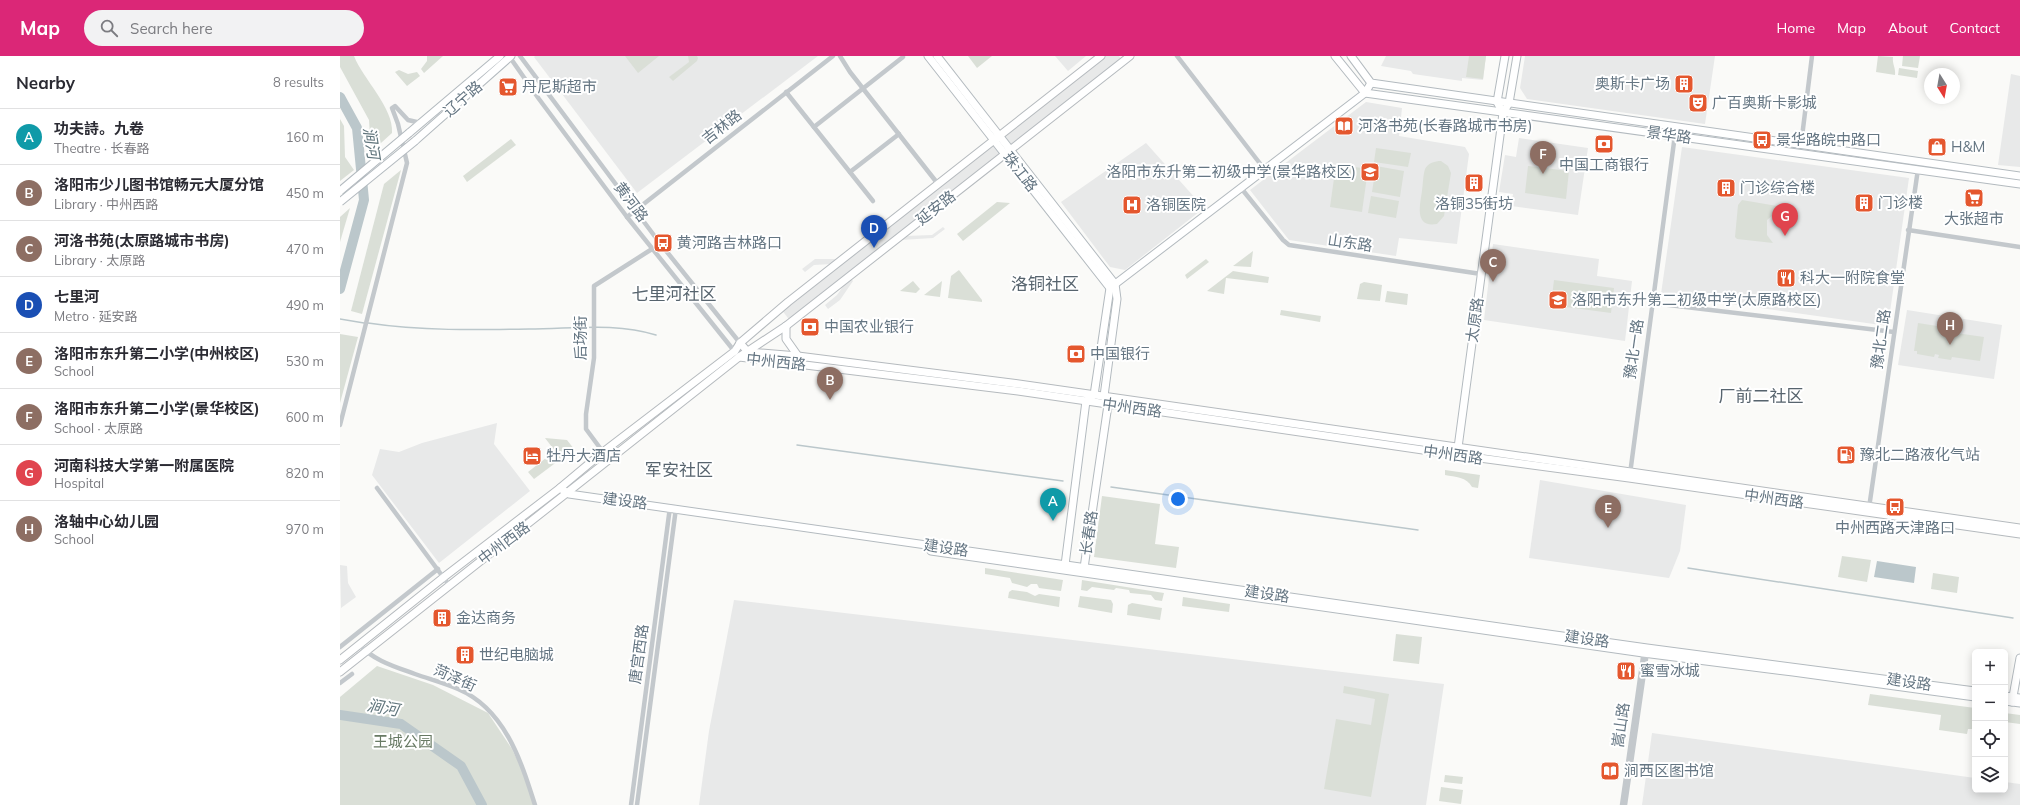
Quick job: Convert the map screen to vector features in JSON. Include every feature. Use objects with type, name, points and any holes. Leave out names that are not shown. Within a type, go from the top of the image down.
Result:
[{"type":"main road","name":"辽宁路","points":[[340,191],[500,56]]},
{"type":"main road","name":"辽宁路","points":[[340,202],[415,141],[510,56]]},
{"type":"main road","name":"珠江路","points":[[928,56],[1008,151],[1113,286]]},
{"type":"main road","name":"珠江路","points":[[937,56],[997,138]]},
{"type":"main road","name":"延安路","points":[[1101,56],[788,302],[740,344],[737,354],[748,352],[786,326],[1130,56]]},
{"type":"main road","points":[[1335,56],[1365,93]]},
{"type":"main road","points":[[1086,401],[1094,395],[1113,286],[1365,93],[1371,83],[1351,56]]},
{"type":"main road","points":[[1503,113],[1498,102],[1505,56]]},
{"type":"main road","name":"太原路","points":[[1457,452],[1503,113],[1509,103],[1517,56]]},
{"type":"main road","name":"景华路","points":[[1371,83],[2020,176]]},
{"type":"main road","name":"景华路","points":[[1365,93],[2020,184]]},
{"type":"main road","points":[[1108,405],[1104,396],[1117,299],[1113,286]]},
{"type":"main road","points":[[786,326],[786,339],[798,356]]},
{"type":"main road","name":"中州西路","points":[[740,344],[748,352],[798,356],[1104,396],[1457,452]]},
{"type":"main road","name":"中州西路","points":[[340,672],[449,585],[566,495],[737,354]]},
{"type":"main road","name":"中州西路","points":[[340,660],[444,577],[560,488],[603,452],[737,354],[1018,391],[1108,405],[1630,475],[1869,509],[2020,528]]},
{"type":"main road","name":"长春路","points":[[1086,401],[1065,565],[1073,572],[1084,568],[1108,405]]},
{"type":"main road","name":"建设路","points":[[560,488],[566,495],[1065,565],[1645,651],[1972,691]]},
{"type":"main road","name":"建设路","points":[[673,509],[1073,572],[1972,697]]},
{"type":"main road","name":"中州西路","points":[[1869,509],[2020,534]]},
{"type":"main road","points":[[2020,658],[2012,700],[2020,703]]},
{"type":"street","name":"黄河路","points":[[510,56],[539,100],[627,217],[737,354]]},
{"type":"street","name":"黄河路","points":[[520,56],[635,210],[740,344]]},
{"type":"street","name":"吉林路","points":[[627,217],[833,56]]},
{"type":"street","points":[[840,56],[938,184]]},
{"type":"street","points":[[1177,56],[1265,170]]},
{"type":"street","points":[[1801,145],[1812,56]]},
{"type":"street","points":[[814,127],[903,57]]},
{"type":"street","points":[[786,92],[873,200]]},
{"type":"street","points":[[340,424],[407,163],[392,106],[395,106],[408,120],[421,123]]},
{"type":"street","name":"豫北一路","points":[[1630,475],[1676,127]]},
{"type":"street","points":[[850,172],[899,134]]},
{"type":"street","name":"豫北二路","points":[[1869,509],[1918,169]]},
{"type":"street","name":"山东路","points":[[1241,188],[1283,240],[1289,245],[1481,274]]},
{"type":"street","points":[[1908,230],[2020,247]]},
{"type":"street","name":"后场街","points":[[603,452],[586,429],[586,414],[594,364],[594,286],[652,249]]},
{"type":"street","points":[[1652,303],[1894,332]]},
{"type":"street","points":[[377,488],[449,585]]},
{"type":"street","name":"唐宫西路","points":[[631,805],[673,509]]},
{"type":"street","name":"唐宫西路","points":[[637,805],[673,509]]},
{"type":"street","points":[[348,654],[340,647],[438,569]]},
{"type":"street","name":"菏泽街","points":[[359,644],[365,652],[400,669],[460,690],[482,704],[510,739],[522,763],[535,805]]},
{"type":"street","name":"嵩山路","points":[[1622,805],[1645,651]]},
{"type":"street","name":"嵩山路","points":[[1625,805],[1645,651]]},
{"type":"street","points":[[340,683],[352,674]]},
{"type":"shaded area","points":[[818,56],[637,193],[534,57]]},
{"type":"shaded area","points":[[1055,56],[1086,56],[1068,71]]},
{"type":"shaded area","points":[[1102,56],[1119,56],[1122,60],[905,236],[932,235],[943,227],[945,229],[933,238],[901,240],[849,276],[853,281],[840,300],[828,309],[825,305],[837,295],[846,282],[791,322],[781,309],[832,264],[814,265],[805,272],[802,269],[815,259],[836,259],[839,263]]},
{"type":"shaded area","points":[[1386,56],[1486,56],[1483,80],[1462,78],[1462,81],[1413,74],[1411,71],[1381,66]]},
{"type":"shaded area","points":[[1525,56],[1715,56],[1705,124],[1527,99],[1520,88]]},
{"type":"shaded area","points":[[2011,74],[2020,76],[2020,167],[1998,165]]},
{"type":"shaded area","name":"洛阳市东升第二初级中学(景华路校区)","points":[[1366,102],[1402,108],[1399,136],[1465,147],[1469,154],[1457,244],[1399,238],[1396,256],[1289,240],[1250,190]]},
{"type":"shaded area","points":[[1519,138],[1588,148],[1578,215],[1511,206],[1513,194],[1499,192],[1505,155],[1516,157]]},
{"type":"shaded area","name":"洛铜医院","points":[[1146,143],[1204,208],[1125,270],[1110,267],[1061,202]]},
{"type":"shaded area","points":[[1682,147],[1909,178],[1888,326],[1661,294]]},
{"type":"shaded area","name":"洛阳市东升第二初级中学(太原路校区)","points":[[1493,244],[1599,259],[1597,276],[1632,281],[1625,341],[1484,320]]},
{"type":"shaded area","points":[[1907,310],[2002,325],[1994,379],[1898,365]]},
{"type":"shaded area","points":[[497,423],[494,444],[530,491],[439,563],[372,475],[380,449],[399,452],[422,443]]},
{"type":"shaded area","points":[[1540,480],[1686,505],[1680,551],[1669,578],[1529,558]]},
{"type":"shaded area","points":[[1877,561],[1916,567],[1914,583],[1874,577]]},
{"type":"shaded area","points":[[340,565],[347,566],[348,583],[356,597],[341,608]]},
{"type":"shaded area","points":[[734,600],[1444,684],[1426,805],[699,805],[709,731]]},
{"type":"shaded area","points":[[1652,733],[1972,778],[1972,793],[2008,793],[2008,782],[2020,784],[2020,805],[1642,805]]},
{"type":"green space","points":[[340,56],[354,56],[358,65],[383,104],[391,123],[392,133],[371,152],[369,120],[340,67]]},
{"type":"green space","points":[[427,56],[443,56],[424,73],[421,69],[427,61]]},
{"type":"green space","points":[[625,56],[659,56],[638,73]]},
{"type":"green space","points":[[688,56],[697,56],[697,61],[673,81],[669,77],[689,62]]},
{"type":"green space","points":[[968,56],[992,56],[977,68]]},
{"type":"green space","points":[[1469,56],[1486,56],[1483,79],[1466,77]]},
{"type":"green space","points":[[1878,56],[1893,57],[1895,75],[1876,72]]},
{"type":"green space","points":[[1903,56],[1920,56],[1918,68],[1902,66]]},
{"type":"green space","points":[[1899,68],[1918,71],[1917,78],[1898,75]]},
{"type":"green space","points":[[399,70],[408,74],[417,72],[420,76],[407,86],[395,72]]},
{"type":"green space","points":[[340,119],[344,126],[345,157],[354,170],[340,181]]},
{"type":"green space","points":[[511,139],[516,145],[467,182],[463,176]]},
{"type":"green space","points":[[1376,148],[1411,153],[1408,167],[1374,162]]},
{"type":"green space","points":[[1441,161],[1448,166],[1451,173],[1444,216],[1437,224],[1430,224],[1422,219],[1420,214],[1424,174],[1428,165]]},
{"type":"green space","points":[[1336,164],[1368,169],[1362,212],[1330,207]]},
{"type":"green space","points":[[1376,166],[1404,171],[1400,197],[1372,192]]},
{"type":"green space","points":[[1528,166],[1569,171],[1566,199],[1525,193]]},
{"type":"green space","points":[[401,170],[362,314],[351,311],[384,184]]},
{"type":"green space","points":[[1371,196],[1399,201],[1396,218],[1368,213]]},
{"type":"green space","points":[[1742,200],[1783,207],[1767,220],[1767,235],[1773,243],[1737,239],[1735,237],[1738,205]]},
{"type":"green space","points":[[997,202],[1010,203],[963,241],[957,234]]},
{"type":"green space","points":[[350,208],[340,242],[340,217]]},
{"type":"green space","points":[[1253,251],[1251,267],[1233,266]]},
{"type":"green space","points":[[1206,259],[1209,262],[1187,279],[1185,275]]},
{"type":"green space","points":[[959,270],[982,302],[948,298],[951,276]]},
{"type":"green space","points":[[1233,271],[1269,277],[1268,283],[1226,278],[1224,294],[1207,291]]},
{"type":"green space","points":[[1554,280],[1614,288],[1611,313],[1551,305]]},
{"type":"green space","points":[[913,281],[920,289],[916,293],[900,291]]},
{"type":"green space","points":[[942,281],[940,297],[924,295]]},
{"type":"green space","points":[[1364,282],[1382,285],[1380,301],[1357,299],[1360,284]]},
{"type":"green space","points":[[1387,291],[1408,294],[1407,305],[1385,302]]},
{"type":"green space","points":[[1281,310],[1321,316],[1320,322],[1280,315]]},
{"type":"green space","points":[[1918,323],[1956,329],[1956,333],[1984,337],[1980,361],[1952,357],[1951,360],[1938,358],[1939,355],[1935,354],[1934,357],[1917,354],[1917,351],[1914,351]]},
{"type":"green space","points":[[340,334],[358,337],[340,403]]},
{"type":"green space","points":[[545,438],[567,440],[574,449],[534,479],[528,472],[555,451]]},
{"type":"green space","points":[[1445,470],[1480,475],[1478,488],[1472,487],[1464,479],[1445,475]]},
{"type":"green space","points":[[1102,496],[1160,504],[1155,544],[1179,547],[1176,568],[1094,557]]},
{"type":"green space","points":[[1842,556],[1871,560],[1867,582],[1838,577]]},
{"type":"green space","points":[[985,568],[1063,580],[1061,591],[1039,588],[1037,584],[1031,584],[1027,587],[1012,583],[1010,578],[985,574]]},
{"type":"green space","points":[[1933,573],[1959,577],[1957,593],[1931,589]]},
{"type":"green space","points":[[1082,580],[1164,593],[1162,601],[1155,600],[1151,595],[1130,593],[1129,590],[1116,588],[1114,590],[1092,587],[1087,591],[1081,590]]},
{"type":"green space","points":[[1012,590],[1027,592],[1035,596],[1039,594],[1060,597],[1059,607],[1008,598],[1009,592]]},
{"type":"green space","points":[[1080,596],[1111,600],[1113,604],[1112,613],[1078,607]]},
{"type":"green space","points":[[1183,597],[1230,604],[1229,612],[1182,606]]},
{"type":"green space","points":[[1132,603],[1162,608],[1160,620],[1127,615],[1128,605]]},
{"type":"green space","points":[[1396,634],[1422,637],[1419,664],[1393,661]]},
{"type":"green space","name":"王城公园","points":[[377,666],[433,685],[488,713],[512,749],[527,780],[535,805],[340,805],[340,697]]},
{"type":"green space","points":[[1344,686],[1389,694],[1371,797],[1324,789],[1336,719],[1371,725],[1375,699],[1343,693]]},
{"type":"green space","points":[[1870,694],[1972,708],[1972,729],[1968,729],[1967,734],[1939,730],[1941,715],[1868,705]]},
{"type":"green space","points":[[2008,713],[2020,715],[2020,724],[2008,722]]},
{"type":"green space","points":[[1445,775],[1463,777],[1462,784],[1444,782]]},
{"type":"green space","points":[[1441,787],[1463,790],[1461,804],[1439,801]]},
{"type":"waterway","name":"涧河","points":[[340,97],[357,128],[364,200],[340,289]]},
{"type":"waterway","points":[[340,319],[364,323]]},
{"type":"waterway","points":[[368,323],[388,326],[489,330],[609,327],[641,331],[656,335]]},
{"type":"waterway","points":[[797,445],[1063,481]]},
{"type":"waterway","points":[[1111,487],[1418,530]]},
{"type":"waterway","points":[[1688,568],[2013,618]]},
{"type":"waterway","name":"涧河","points":[[340,715],[401,724],[461,766],[482,805]]},
{"type":"place","name":"奥斯卡广场","points":[[1684,84]]},
{"type":"place","name":"丹尼斯超市","points":[[508,87]]},
{"type":"place","name":"广百奥斯卡影城","points":[[1698,103]]},
{"type":"place","name":"河洛书苑(长春路城市书房)","points":[[1344,126]]},
{"type":"place","name":"景华路皖中路口","points":[[1762,140]]},
{"type":"place","name":"中国工商银行","points":[[1604,144]]},
{"type":"place","name":"H&M","points":[[1937,147]]},
{"type":"place","name":"洛阳市东升第二初级中学(景华路校区)","points":[[1370,172]]},
{"type":"place","name":"洛阳市东升第二小学(景华校区)","points":[[1543,174]]},
{"type":"place","name":"洛铜35街坊","points":[[1474,183]]},
{"type":"place","name":"门诊综合楼","points":[[1726,188]]},
{"type":"place","name":"大张超市","points":[[1974,198]]},
{"type":"place","name":"门诊楼","points":[[1864,203]]},
{"type":"place","name":"洛铜医院","points":[[1132,205]]},
{"type":"place","name":"河南科技大学第一附属医院","points":[[1785,236]]},
{"type":"place","name":"黄河路吉林路口","points":[[663,243]]},
{"type":"place","name":"七里河","points":[[874,248]]},
{"type":"place","name":"科大一附院食堂","points":[[1786,278]]},
{"type":"place","name":"河洛书苑(太原路城市书房)","points":[[1493,282]]},
{"type":"place","name":"洛阳市东升第二初级中学(太原路校区)","points":[[1558,300]]},
{"type":"place","name":"中国农业银行","points":[[810,327]]},
{"type":"place","name":"洛轴中心幼儿园","points":[[1950,345]]},
{"type":"place","name":"中国银行","points":[[1076,354]]},
{"type":"place","name":"洛阳市少儿图书馆畅元大厦分馆","points":[[830,400]]},
{"type":"place","name":"豫北二路液化气站","points":[[1846,455]]},
{"type":"place","name":"牡丹大酒店","points":[[532,456]]},
{"type":"place","name":"中州西路天津路口","points":[[1895,507]]},
{"type":"place","name":"功夫詩。九卷","points":[[1053,521]]},
{"type":"place","name":"洛阳市东升第二小学(中州校区)","points":[[1608,528]]},
{"type":"place","name":"金达商务","points":[[442,618]]},
{"type":"place","name":"世纪电脑城","points":[[465,655]]},
{"type":"place","name":"蜜雪冰城","points":[[1626,671]]},
{"type":"place","name":"涧西区图书馆","points":[[1610,771]]},
{"type":"district","name":"洛铜社区","points":[[1045,284]]},
{"type":"district","name":"七里河社区","points":[[674,294]]},
{"type":"district","name":"厂前二社区","points":[[1761,396]]},
{"type":"district","name":"军安社区","points":[[679,470]]}]
